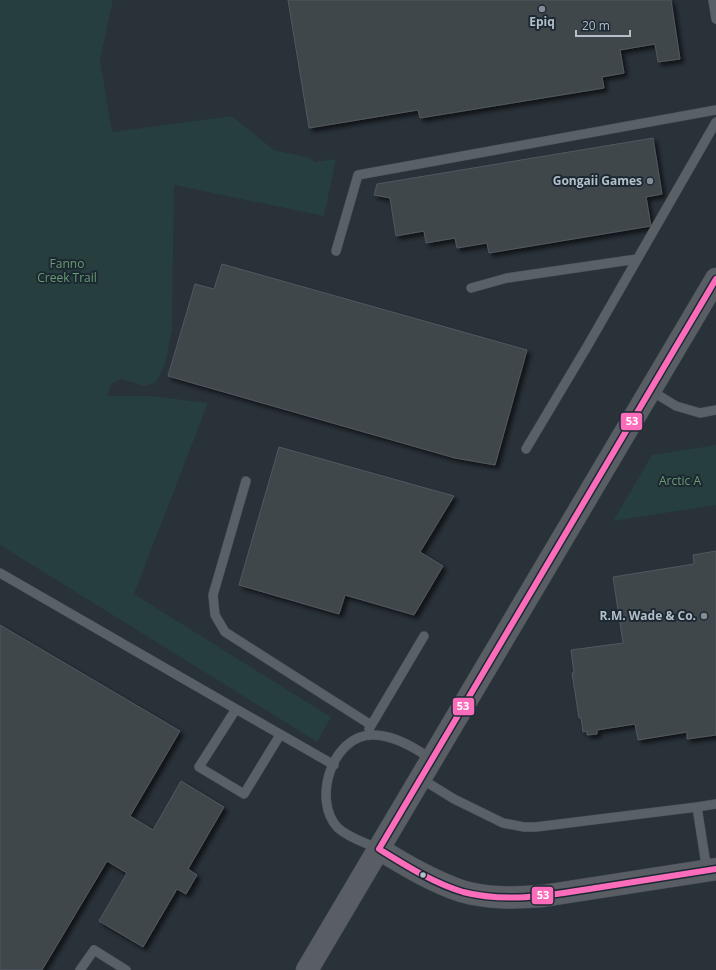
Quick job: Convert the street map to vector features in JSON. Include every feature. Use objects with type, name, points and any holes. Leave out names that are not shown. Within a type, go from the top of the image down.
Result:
[{"type":"main road","points":[[307,970],[716,279]]},
{"type":"main road","points":[[379,849],[410,868],[461,891],[483,896],[514,898],[543,896],[711,870]]},
{"type":"lane","points":[[713,0],[716,19]]},
{"type":"lane","points":[[336,251],[358,174],[716,110]]},
{"type":"lane","points":[[526,449],[716,122]]},
{"type":"lane","points":[[471,288],[507,278],[637,259]]},
{"type":"lane","points":[[650,390],[676,406],[700,413],[716,410]]},
{"type":"lane","points":[[246,481],[213,595],[215,615],[225,632],[371,725]]},
{"type":"lane","points":[[0,573],[334,765]]},
{"type":"lane","points":[[365,736],[424,636]]},
{"type":"lane","points":[[236,709],[199,767],[244,794],[280,735]]},
{"type":"lane","points":[[379,849],[349,835],[339,828],[333,821],[328,810],[325,797],[326,784],[340,753],[352,740],[372,735],[395,739],[417,749],[431,759]]},
{"type":"lane","points":[[420,778],[454,799],[503,823],[524,827],[536,828],[716,804]]},
{"type":"lane","points":[[697,807],[711,870]]},
{"type":"lane","points":[[80,970],[94,950],[126,970]]},
{"type":"green space","name":"Fanno Creek Trail","points":[[0,0],[113,0],[100,60],[112,132],[232,116],[274,150],[310,158],[315,162],[336,159],[324,216],[174,185],[172,329],[165,364],[156,383],[144,386],[121,379],[111,384],[108,396],[152,396],[208,403],[134,594],[331,717],[317,742],[0,545]]},
{"type":"green space","name":"Arctic A","points":[[716,445],[716,505],[613,521],[652,455]]},
{"type":"building","points":[[288,0],[671,0],[680,59],[658,62],[655,44],[620,50],[624,73],[602,77],[604,88],[420,118],[418,110],[309,128]]},
{"type":"building","points":[[653,138],[662,194],[646,197],[651,226],[489,253],[487,243],[457,248],[455,238],[426,243],[424,231],[396,236],[390,198],[374,195],[377,184]]},
{"type":"building","points":[[222,264],[527,350],[495,465],[455,458],[168,376],[195,284],[214,289]]},
{"type":"building","points":[[279,447],[454,496],[420,552],[443,566],[414,615],[345,595],[339,614],[239,585]]},
{"type":"building","points":[[716,551],[716,735],[687,739],[687,732],[638,740],[635,724],[597,730],[597,734],[587,735],[587,731],[583,732],[581,718],[579,718],[572,673],[574,673],[571,650],[623,643],[613,577],[694,564],[693,555]]},
{"type":"building","points":[[0,625],[180,731],[130,816],[153,830],[181,781],[224,807],[188,869],[197,875],[186,894],[177,889],[143,947],[99,921],[127,873],[107,861],[42,970],[0,970]]},
{"type":"transit line","name":"53","points":[[379,849],[716,279]]},
{"type":"transit line","name":"53","points":[[379,849],[441,884],[480,896],[515,898],[550,895],[716,869]]},
{"type":"place","name":"Epiq","points":[[542,9]]},
{"type":"place","name":"Gongaii Games","points":[[650,181]]},
{"type":"place","name":"R.M. Wade & Co.","points":[[704,616]]}]
